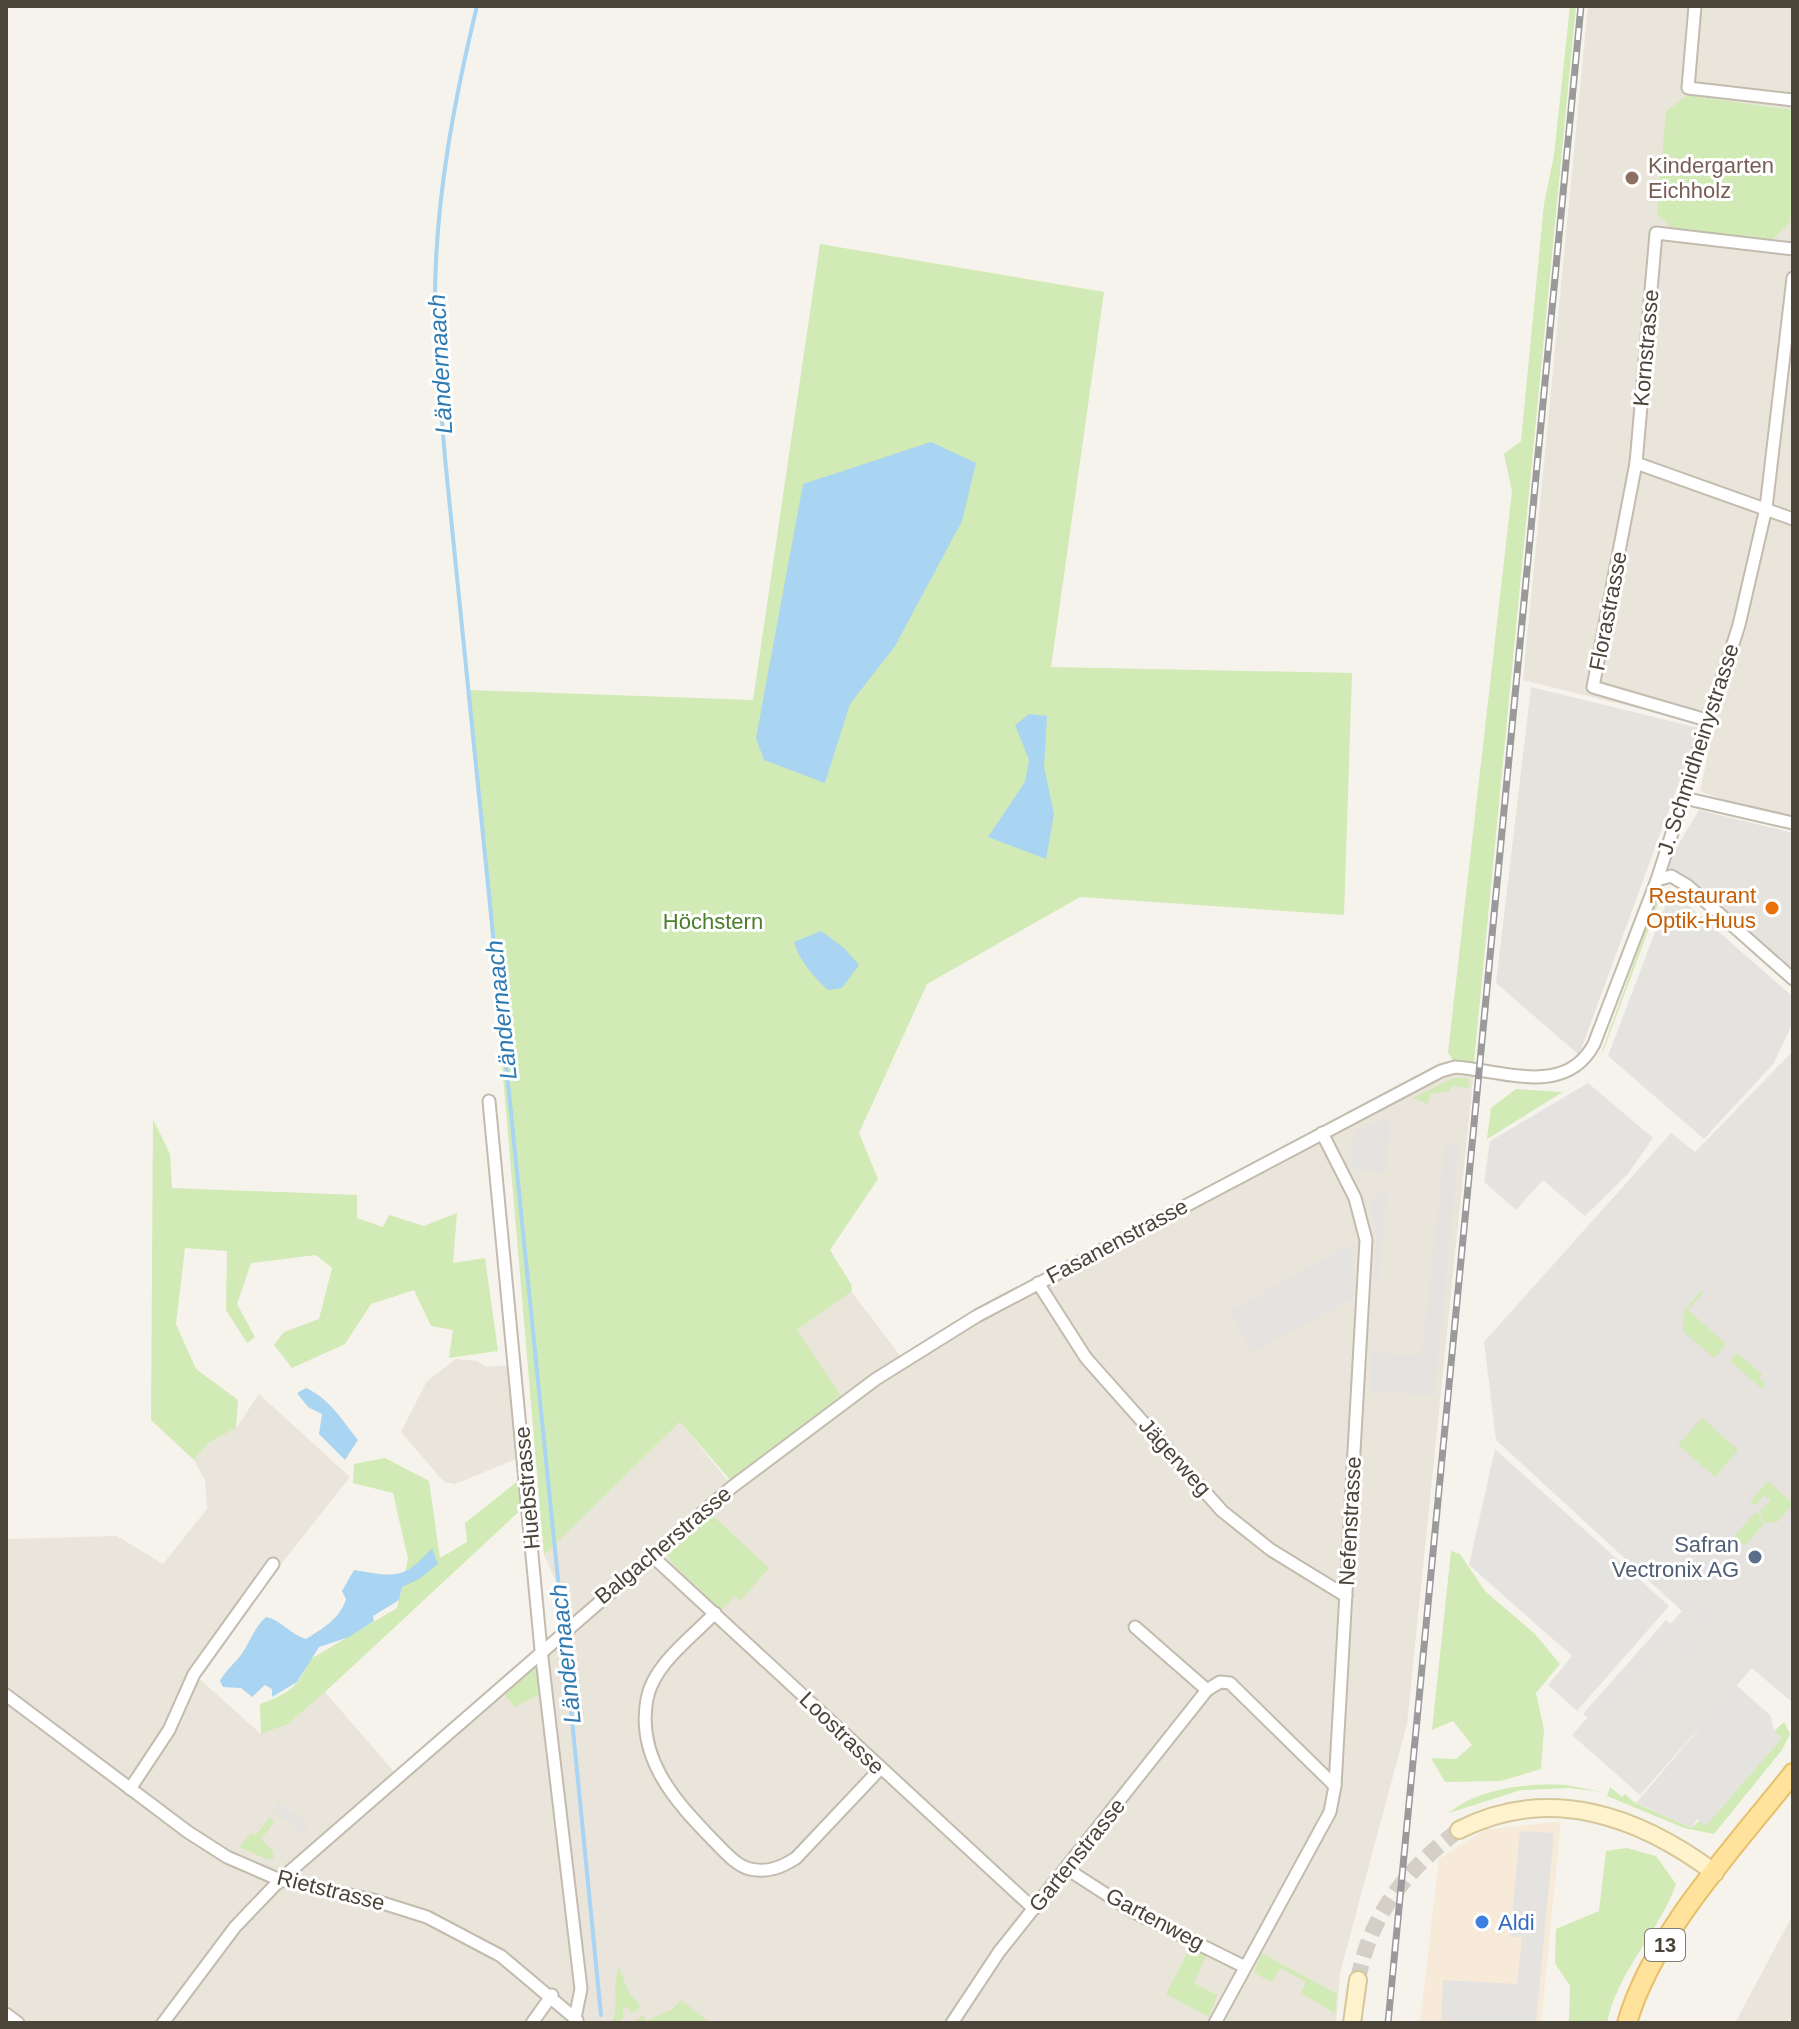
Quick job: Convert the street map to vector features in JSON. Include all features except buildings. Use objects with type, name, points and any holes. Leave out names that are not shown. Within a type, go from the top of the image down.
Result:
[{"type":"main road","name":"13","points":[[1627,2023],[1646,1974],[1715,1873],[1793,1773]]},
{"type":"main road","points":[[1459,1830],[1508,1811],[1562,1807],[1588,1810],[1648,1830],[1715,1873]]},
{"type":"main road","points":[[1352,2023],[1358,1980]]},
{"type":"street","points":[[1695,6],[1688,88],[1793,100]]},
{"type":"street","name":"Kornstrasse","points":[[1636,463],[1656,233],[1793,249]]},
{"type":"street","name":"J. Schmidheinystrasse","points":[[1322,1133],[1441,1071],[1455,1067],[1557,1077],[1580,1066],[1594,1044],[1657,880],[1739,625],[1766,508],[1793,278]]},
{"type":"street","points":[[1636,463],[1793,519]]},
{"type":"street","name":"Florastrasse","points":[[1636,463],[1593,687],[1710,721]]},
{"type":"street","points":[[1684,798],[1793,823]]},
{"type":"street","points":[[1657,880],[1671,876],[1688,886],[1793,979]]},
{"type":"street","name":"Huebstrasse","points":[[489,1101],[581,1989],[577,2020]]},
{"type":"street","name":"Fasanenstrasse","points":[[915,1354],[1038,1283],[1322,1133]]},
{"type":"street","name":"Nefenstrasse","points":[[1215,2023],[1330,1812],[1335,1786],[1366,1240],[1355,1198],[1322,1133]]},
{"type":"street","name":"Jägerweg","points":[[1038,1283],[1086,1358],[1222,1511],[1271,1550],[1346,1596]]},
{"type":"street","name":"Balgacherstrasse","points":[[163,2023],[235,1927],[280,1880],[651,1555],[814,1423],[915,1354]]},
{"type":"street","name":"Loostrasse","points":[[651,1555],[1034,1909]]},
{"type":"street","points":[[130,1789],[169,1730],[194,1674],[273,1564]]},
{"type":"street","points":[[715,1613],[656,1676],[647,1700],[647,1726],[652,1758],[668,1793],[727,1855],[746,1869],[767,1871],[783,1866],[796,1858],[880,1769]]},
{"type":"street","points":[[1135,1627],[1207,1690],[1220,1682],[1230,1683],[1335,1786]]},
{"type":"street","name":"Gartenstrasse","points":[[952,2023],[1034,1909],[1207,1690]]},
{"type":"street","name":"Rietstrasse","points":[[6,1695],[130,1789],[227,1857],[280,1880],[373,1900],[427,1917],[501,1956],[552,1995],[577,2020]]},
{"type":"street","name":"Gartenweg","points":[[1067,1869],[1132,1911],[1245,1967]]},
{"type":"street","points":[[532,2023],[552,1995]]},
{"type":"street","points":[[6,2014],[18,2023]]},
{"type":"shaded area","points":[[1588,6],[1793,6],[1793,110],[1688,95],[1793,204],[1793,826],[1700,791],[1714,727],[1523,680]]},
{"type":"shaded area","points":[[1531,687],[1699,728],[1579,1055],[1496,983]]},
{"type":"shaded area","points":[[1699,810],[1793,833],[1793,979],[1666,865]]},
{"type":"shaded area","points":[[1668,898],[1688,905],[1793,997],[1793,1022],[1774,1063],[1704,1139],[1608,1056]]},
{"type":"shaded area","points":[[1793,1051],[1793,1703],[1752,1668],[1640,1795],[1572,1735],[1682,1611],[1496,1440],[1484,1342],[1671,1133],[1695,1152]]},
{"type":"shaded area","points":[[1474,1069],[1407,1724],[1340,1973],[1336,2023],[6,2023],[6,1539],[117,1536],[163,1564],[207,1509],[205,1480],[194,1460],[208,1443],[236,1428],[259,1394],[350,1477],[194,1674],[261,1734],[288,1724],[325,1692],[397,1775],[574,1621],[544,1555],[680,1422],[732,1486],[842,1404],[841,1396],[797,1330],[851,1291],[904,1361],[977,1316],[1441,1071]]},
{"type":"shaded area","points":[[1588,1083],[1653,1138],[1627,1175],[1585,1216],[1543,1180],[1516,1210],[1484,1182],[1490,1141]]},
{"type":"shaded area","points":[[1381,1118],[1391,1118],[1385,1174],[1354,1169],[1351,1162],[1354,1135],[1358,1128],[1365,1129],[1366,1123],[1379,1125]]},
{"type":"shaded area","points":[[1445,1143],[1459,1146],[1434,1396],[1371,1391],[1370,1352],[1414,1356],[1423,1345]]},
{"type":"shaded area","points":[[1383,1191],[1387,1195],[1378,1285],[1374,1284],[1376,1237],[1370,1203]]},
{"type":"shaded area","points":[[1355,1242],[1354,1298],[1252,1353],[1229,1311]]},
{"type":"shaded area","points":[[456,1359],[477,1361],[486,1367],[511,1365],[521,1457],[455,1484],[444,1482],[401,1432],[427,1381]]},
{"type":"shaded area","points":[[1495,1449],[1669,1606],[1577,1711],[1548,1685],[1572,1656],[1469,1565]]},
{"type":"shaded area","points":[[1742,1508],[1751,1516],[1717,1557],[1725,1564],[1706,1588],[1688,1572]]},
{"type":"shaded area","points":[[1678,1590],[1713,1620],[1706,1627],[1672,1597]]},
{"type":"shaded area","points":[[1666,1620],[1703,1653],[1695,1662],[1666,1637],[1592,1721],[1583,1714]]},
{"type":"shaded area","points":[[1736,1685],[1770,1715],[1774,1731],[1782,1738],[1706,1826],[1697,1819],[1692,1828],[1636,1803]]},
{"type":"shaded area","points":[[278,1801],[308,1826],[301,1834],[272,1809]]},
{"type":"shaded area","points":[[1561,1821],[1541,2023],[1420,2023],[1439,1859],[1484,1830]]},
{"type":"shaded area","name":"Aldi","points":[[1520,1831],[1554,1833],[1536,2023],[1441,2023],[1443,1980],[1517,1984],[1522,1938],[1510,1936]]},
{"type":"shaded area","points":[[1793,1910],[1793,2023],[1735,2023],[1790,1920]]},
{"type":"green space","points":[[1570,6],[1576,6],[1474,1062],[1453,1061],[1448,1052],[1512,491],[1504,454],[1521,441],[1544,204],[1554,155]]},
{"type":"green space","points":[[1688,95],[1793,110],[1793,204],[1789,224],[1771,240],[1672,228],[1657,214],[1666,111]]},
{"type":"green space","name":"Höchstern","points":[[820,244],[1104,292],[1051,667],[1352,673],[1344,915],[1080,897],[927,984],[859,1133],[878,1179],[830,1250],[851,1284],[852,1291],[797,1330],[841,1396],[730,1480],[680,1422],[544,1555],[470,690],[753,700]]},
{"type":"green space","points":[[1660,899],[1604,1049],[1601,1054],[1655,904]]},
{"type":"green space","points":[[1453,1078],[1468,1078],[1469,1088],[1451,1086],[1450,1091],[1430,1094],[1428,1104],[1413,1098]]},
{"type":"green space","points":[[1516,1089],[1563,1092],[1487,1139],[1491,1108]]},
{"type":"green space","points":[[153,1119],[170,1154],[172,1188],[357,1195],[357,1218],[383,1227],[389,1215],[424,1226],[457,1213],[453,1263],[485,1258],[498,1351],[449,1358],[453,1330],[431,1326],[414,1290],[371,1304],[345,1344],[292,1368],[274,1345],[284,1332],[319,1319],[332,1268],[316,1255],[251,1263],[237,1304],[255,1337],[247,1343],[226,1310],[227,1251],[185,1248],[176,1324],[196,1369],[238,1400],[236,1428],[208,1443],[194,1460],[151,1420]]},
{"type":"green space","points":[[1701,1291],[1704,1292],[1688,1310],[1726,1344],[1714,1358],[1683,1331],[1684,1311]]},
{"type":"green space","points":[[1737,1353],[1762,1374],[1759,1378],[1766,1384],[1762,1389],[1730,1361]]},
{"type":"green space","points":[[1702,1418],[1738,1450],[1715,1477],[1678,1445]]},
{"type":"green space","points":[[385,1458],[429,1481],[440,1558],[467,1542],[465,1523],[519,1480],[524,1507],[288,1724],[261,1734],[260,1704],[291,1689],[309,1660],[397,1608],[408,1559],[393,1493],[353,1483],[354,1464]]},
{"type":"green space","points":[[1768,1481],[1793,1504],[1777,1522],[1764,1523],[1760,1511],[1771,1500],[1764,1495],[1755,1506],[1750,1502]]},
{"type":"green space","points":[[1755,1513],[1759,1513],[1763,1525],[1745,1545],[1732,1538]]},
{"type":"green space","points":[[711,1514],[769,1568],[740,1601],[735,1596],[721,1610],[673,1564],[667,1554]]},
{"type":"green space","points":[[1451,1551],[1460,1554],[1485,1591],[1535,1634],[1560,1664],[1536,1693],[1544,1730],[1541,1769],[1501,1781],[1445,1782],[1431,1758],[1456,1759],[1472,1745],[1453,1721],[1432,1730]]},
{"type":"green space","points":[[537,1666],[542,1693],[515,1707],[505,1695]]},
{"type":"green space","points":[[1784,1722],[1790,1734],[1782,1750],[1714,1834],[1684,1828],[1607,1796],[1610,1787],[1622,1797],[1625,1794],[1635,1803],[1692,1828],[1782,1738],[1774,1731]]},
{"type":"green space","points":[[1567,1785],[1602,1792],[1569,1788],[1521,1790],[1449,1813],[1475,1798],[1505,1789]]},
{"type":"green space","points":[[270,1817],[274,1822],[261,1839],[273,1851],[274,1858],[269,1860],[239,1847],[251,1833],[255,1836]]},
{"type":"green space","points":[[1627,1848],[1656,1856],[1676,1884],[1620,1986],[1607,2023],[1569,2023],[1570,1986],[1555,1963],[1556,1929],[1599,1911],[1606,1851]]},
{"type":"green space","points":[[1191,1946],[1208,1952],[1194,1983],[1217,1995],[1209,2017],[1166,1994]]},
{"type":"green space","points":[[1261,1953],[1337,1994],[1335,2013],[1301,1993],[1306,1982],[1280,1968],[1272,1982],[1254,1973]]},
{"type":"green space","points":[[619,1967],[628,1991],[641,2007],[631,2014],[630,2008],[623,2007],[623,2019],[612,2023],[616,1981]]},
{"type":"green space","points":[[681,2000],[710,2023],[632,2023],[643,2015],[646,2021],[673,2009]]},
{"type":"water","points":[[931,442],[976,463],[962,521],[895,646],[850,704],[825,783],[764,760],[756,738],[803,484]]},
{"type":"water","points":[[1029,714],[1047,716],[1044,767],[1054,814],[1046,859],[988,837],[1025,782],[1029,760],[1015,725]]},
{"type":"water","points":[[821,931],[844,948],[859,965],[842,988],[828,990],[808,968],[794,942]]},
{"type":"water","points":[[306,1388],[329,1404],[358,1440],[345,1460],[319,1434],[322,1414],[308,1407],[297,1393]]},
{"type":"water","points":[[432,1548],[438,1564],[419,1579],[402,1587],[399,1600],[373,1616],[374,1621],[349,1637],[319,1647],[297,1682],[272,1697],[272,1689],[265,1685],[252,1697],[241,1688],[223,1687],[222,1677],[266,1617],[306,1639],[340,1612],[346,1599],[342,1591],[354,1570],[398,1574],[414,1566]]},
{"type":"waterway","name":"Ländernaach","points":[[477,6],[454,113],[439,221],[435,294],[438,376],[563,1629]]},
{"type":"waterway","name":"Ländernaach","points":[[564,1638],[601,2015]]},
{"type":"tunnel","points":[[1358,1980],[1372,1934],[1394,1895],[1407,1877],[1459,1830]]},
{"type":"railway","points":[[1388,2023],[1581,6]]},
{"type":"place","name":"Kindergarten Eichholz","points":[[1632,178]]},
{"type":"place","name":"Restaurant Optik-Huus","points":[[1772,908]]},
{"type":"place","name":"Safran Vectronix AG","points":[[1755,1557]]},
{"type":"place","name":"Aldi","points":[[1482,1922]]}]
